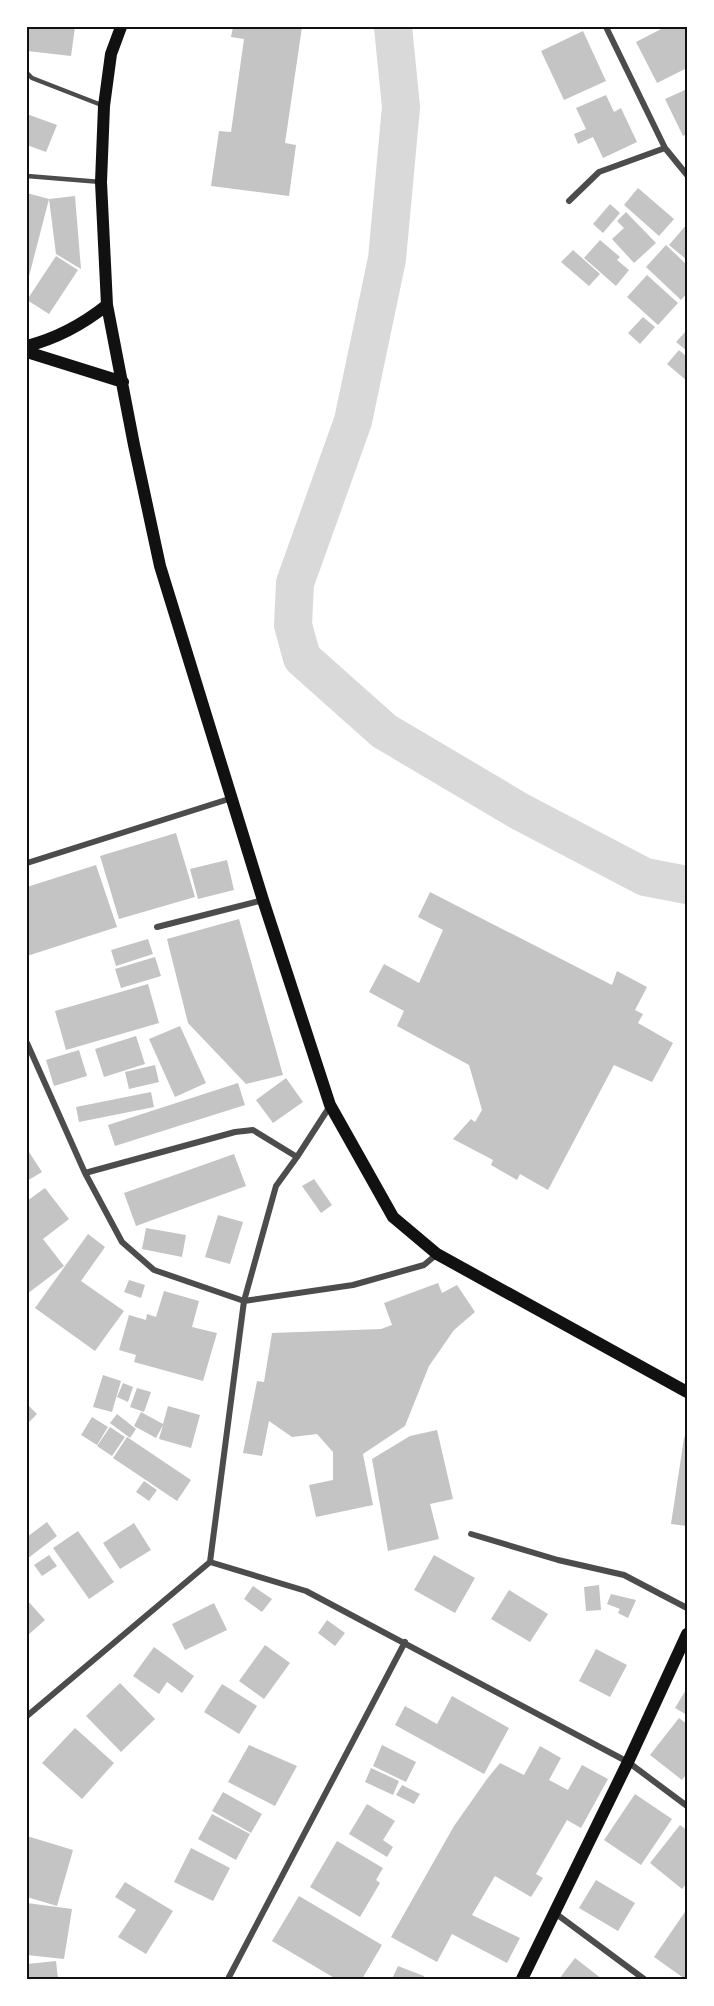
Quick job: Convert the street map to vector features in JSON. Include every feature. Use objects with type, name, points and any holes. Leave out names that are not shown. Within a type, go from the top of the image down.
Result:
[{"type":"main road","points":[[121,27],[111,54],[104,106],[101,182],[108,305],[160,566],[263,900],[330,1105],[393,1217],[437,1254],[687,1392]]},
{"type":"main road","points":[[27,346],[48,340],[83,324],[108,305]]},
{"type":"main road","points":[[27,352],[123,382]]},
{"type":"main road","points":[[522,1979],[628,1762],[687,1634]]},
{"type":"street","points":[[606,27],[665,148],[687,175]]},
{"type":"street","points":[[569,201],[599,172],[665,148]]},
{"type":"street","points":[[27,863],[232,798]]},
{"type":"street","points":[[157,927],[263,900]]},
{"type":"street","points":[[27,1043],[85,1173],[122,1242],[154,1270],[244,1301],[353,1285],[424,1265],[437,1254]]},
{"type":"street","points":[[27,1716],[210,1562],[244,1301],[276,1186],[330,1105]]},
{"type":"street","points":[[85,1173],[235,1132],[253,1130],[297,1157]]},
{"type":"street","points":[[471,1534],[558,1560],[624,1575],[687,1608]]},
{"type":"street","points":[[210,1562],[306,1592],[405,1642],[628,1762],[687,1806]]},
{"type":"street","points":[[229,1977],[405,1642]]},
{"type":"street","points":[[555,1913],[644,1979]]},
{"type":"lane","points":[[27,73],[32,78],[104,106]]},
{"type":"lane","points":[[27,176],[101,182]]},
{"type":"building","points":[[27,27],[75,27],[71,56],[27,51]]},
{"type":"building","points":[[233,27],[302,27],[285,143],[296,145],[289,196],[211,186],[219,131],[231,132],[244,39],[231,37]]},
{"type":"building","points":[[665,27],[687,27],[687,68],[657,83],[636,42]]},
{"type":"building","points":[[583,31],[606,81],[564,100],[541,51]]},
{"type":"building","points":[[687,89],[687,134],[683,136],[665,99]]},
{"type":"building","points":[[606,95],[614,112],[621,108],[637,142],[603,158],[593,137],[578,144],[574,134],[586,129],[576,108]]},
{"type":"building","points":[[27,114],[57,125],[46,152],[27,145]]},
{"type":"building","points":[[638,188],[674,219],[659,236],[624,205]]},
{"type":"building","points":[[27,193],[49,199],[27,284]]},
{"type":"building","points":[[75,196],[81,269],[56,254],[49,199]]},
{"type":"building","points":[[610,204],[620,213],[603,233],[593,224]]},
{"type":"building","points":[[626,212],[656,243],[634,263],[612,239],[624,228],[617,221]]},
{"type":"building","points":[[687,224],[687,260],[669,245]]},
{"type":"building","points":[[600,240],[620,257],[617,260],[629,270],[616,286],[584,258]]},
{"type":"building","points":[[666,245],[687,265],[687,293],[681,300],[646,267]]},
{"type":"building","points":[[573,250],[600,274],[589,286],[561,262]]},
{"type":"building","points":[[56,256],[78,270],[49,314],[27,300]]},
{"type":"building","points":[[647,275],[678,303],[658,325],[627,297]]},
{"type":"building","points":[[643,317],[655,327],[640,344],[628,333]]},
{"type":"building","points":[[687,330],[687,351],[676,342]]},
{"type":"building","points":[[679,350],[687,357],[687,381],[667,364]]},
{"type":"building","points":[[176,833],[195,897],[119,919],[100,856]]},
{"type":"building","points":[[227,860],[234,890],[198,899],[190,869]]},
{"type":"building","points":[[96,865],[117,927],[27,956],[27,887]]},
{"type":"building","points":[[430,892],[612,985],[617,971],[647,987],[635,1010],[643,1014],[638,1023],[673,1043],[652,1082],[614,1065],[548,1190],[520,1174],[517,1180],[491,1165],[493,1160],[453,1139],[471,1119],[475,1122],[482,1110],[469,1065],[397,1026],[404,1011],[369,992],[384,964],[419,983],[443,930],[418,917]]},
{"type":"building","points":[[239,919],[283,1075],[246,1084],[188,1023],[167,939]]},
{"type":"building","points":[[148,939],[153,954],[116,966],[111,950]]},
{"type":"building","points":[[155,957],[161,976],[121,988],[115,969]]},
{"type":"building","points":[[148,984],[159,1023],[66,1050],[55,1011]]},
{"type":"building","points":[[180,1026],[206,1083],[175,1097],[149,1039]]},
{"type":"building","points":[[136,1036],[145,1064],[104,1077],[95,1049]]},
{"type":"building","points":[[79,1050],[87,1076],[54,1086],[46,1060]]},
{"type":"building","points":[[155,1065],[159,1082],[129,1089],[125,1072]]},
{"type":"building","points":[[286,1078],[303,1102],[273,1123],[256,1100]]},
{"type":"building","points":[[238,1083],[245,1105],[115,1146],[108,1125]]},
{"type":"building","points":[[151,1092],[154,1107],[79,1122],[76,1107]]},
{"type":"building","points":[[27,1149],[42,1172],[27,1181]]},
{"type":"building","points":[[234,1154],[246,1186],[136,1226],[124,1193]]},
{"type":"building","points":[[314,1179],[332,1205],[321,1213],[302,1186]]},
{"type":"building","points":[[45,1188],[69,1219],[43,1239],[64,1266],[27,1294],[27,1201]]},
{"type":"building","points":[[218,1215],[243,1222],[230,1264],[205,1257]]},
{"type":"building","points":[[146,1228],[186,1235],[182,1257],[142,1249]]},
{"type":"building","points":[[88,1234],[105,1247],[81,1281],[124,1311],[95,1351],[35,1308]]},
{"type":"building","points":[[129,1280],[145,1285],[141,1298],[124,1292]]},
{"type":"building","points":[[438,1283],[442,1293],[457,1285],[475,1312],[454,1330],[429,1366],[405,1426],[363,1454],[373,1505],[316,1517],[309,1485],[333,1480],[333,1452],[317,1434],[292,1437],[269,1421],[262,1456],[243,1453],[257,1381],[264,1382],[272,1333],[381,1329],[392,1325],[384,1303]]},
{"type":"building","points":[[164,1291],[199,1301],[192,1327],[217,1333],[203,1381],[134,1362],[136,1355],[119,1350],[129,1315],[146,1320],[147,1314],[156,1317]]},
{"type":"building","points":[[103,1375],[121,1381],[112,1412],[93,1407]]},
{"type":"building","points":[[123,1383],[133,1387],[128,1402],[117,1397]]},
{"type":"building","points":[[137,1388],[151,1392],[144,1412],[130,1407]]},
{"type":"building","points":[[27,1404],[37,1414],[27,1424]]},
{"type":"building","points":[[168,1406],[200,1415],[191,1448],[159,1439],[163,1425],[156,1438],[134,1426],[141,1412],[163,1424]]},
{"type":"building","points":[[117,1414],[136,1429],[130,1438],[110,1423]]},
{"type":"building","points":[[92,1417],[108,1427],[97,1445],[81,1435]]},
{"type":"building","points":[[110,1427],[125,1437],[112,1456],[97,1446]]},
{"type":"building","points":[[437,1430],[453,1499],[430,1504],[439,1539],[388,1551],[372,1459],[410,1436]]},
{"type":"building","points":[[687,1432],[687,1526],[671,1524],[684,1438]]},
{"type":"building","points":[[127,1437],[191,1480],[177,1501],[113,1458]]},
{"type":"building","points":[[144,1481],[157,1490],[149,1501],[136,1492]]},
{"type":"building","points":[[47,1522],[57,1536],[27,1559],[27,1537]]},
{"type":"building","points":[[134,1523],[151,1550],[120,1569],[103,1543]]},
{"type":"building","points":[[78,1531],[114,1582],[89,1599],[53,1548]]},
{"type":"building","points":[[49,1555],[57,1566],[42,1576],[34,1565]]},
{"type":"building","points":[[434,1555],[475,1578],[455,1613],[414,1590]]},
{"type":"building","points":[[599,1585],[601,1610],[586,1611],[584,1587]]},
{"type":"building","points":[[253,1586],[272,1599],[262,1612],[244,1599]]},
{"type":"building","points":[[509,1590],[548,1614],[530,1642],[491,1619]]},
{"type":"building","points":[[611,1594],[636,1600],[628,1618],[618,1613],[620,1609],[607,1604]]},
{"type":"building","points":[[27,1600],[45,1620],[27,1636]]},
{"type":"building","points":[[214,1603],[227,1630],[185,1650],[172,1624]]},
{"type":"building","points":[[327,1620],[345,1633],[335,1646],[318,1633]]},
{"type":"building","points":[[265,1645],[290,1663],[264,1699],[239,1681]]},
{"type":"building","points":[[154,1647],[194,1676],[182,1693],[167,1682],[159,1694],[133,1676]]},
{"type":"building","points":[[596,1649],[627,1665],[610,1697],[579,1681]]},
{"type":"building","points":[[120,1683],[155,1719],[121,1752],[86,1716]]},
{"type":"building","points":[[222,1684],[257,1706],[239,1734],[204,1712]]},
{"type":"building","points":[[687,1688],[687,1715],[675,1708]]},
{"type":"building","points":[[452,1696],[509,1728],[484,1774],[395,1725],[405,1706],[437,1724]]},
{"type":"building","points":[[679,1718],[687,1724],[687,1773],[682,1780],[650,1755]]},
{"type":"building","points":[[75,1728],[114,1763],[82,1799],[42,1763]]},
{"type":"building","points":[[249,1745],[297,1766],[275,1806],[228,1782]]},
{"type":"building","points":[[382,1745],[416,1762],[406,1782],[373,1766]]},
{"type":"building","points":[[540,1746],[561,1758],[549,1780],[568,1790],[582,1765],[608,1779],[581,1828],[567,1820],[536,1874],[543,1878],[531,1897],[495,1876],[472,1915],[520,1938],[507,1963],[452,1934],[437,1962],[391,1937],[454,1826],[487,1779],[500,1763],[524,1775]]},
{"type":"building","points":[[371,1768],[399,1781],[393,1795],[365,1782]]},
{"type":"building","points":[[402,1785],[420,1794],[414,1804],[396,1795]]},
{"type":"building","points":[[223,1792],[262,1814],[251,1833],[212,1811]]},
{"type":"building","points":[[635,1794],[672,1819],[641,1865],[604,1840]]},
{"type":"building","points":[[367,1804],[395,1821],[383,1840],[393,1847],[387,1857],[349,1834]]},
{"type":"building","points":[[212,1814],[250,1834],[236,1860],[198,1839]]},
{"type":"building","points":[[680,1825],[687,1830],[687,1883],[682,1889],[650,1863]]},
{"type":"building","points":[[27,1836],[73,1850],[57,1906],[27,1897]]},
{"type":"building","points":[[337,1841],[383,1868],[376,1880],[380,1883],[360,1917],[310,1887]]},
{"type":"building","points":[[191,1848],[230,1868],[213,1901],[174,1882]]},
{"type":"building","points":[[596,1880],[635,1903],[618,1931],[579,1908]]},
{"type":"building","points":[[125,1882],[173,1911],[146,1954],[118,1937],[136,1910],[115,1897]]},
{"type":"building","points":[[299,1896],[382,1945],[362,1979],[336,1979],[272,1941]]},
{"type":"building","points":[[27,1903],[72,1909],[64,1959],[27,1955]]},
{"type":"building","points":[[687,1909],[687,1979],[685,1979],[654,1957]]},
{"type":"building","points":[[575,1958],[602,1979],[559,1979]]},
{"type":"building","points":[[56,1961],[58,1979],[27,1979],[27,1964]]},
{"type":"building","points":[[398,1966],[424,1976],[423,1979],[392,1979]]},
{"type":"waterway","points":[[393,27],[401,107],[387,259],[353,421],[295,583],[293,625],[302,658],[384,731],[519,811],[645,877],[687,885]]}]
